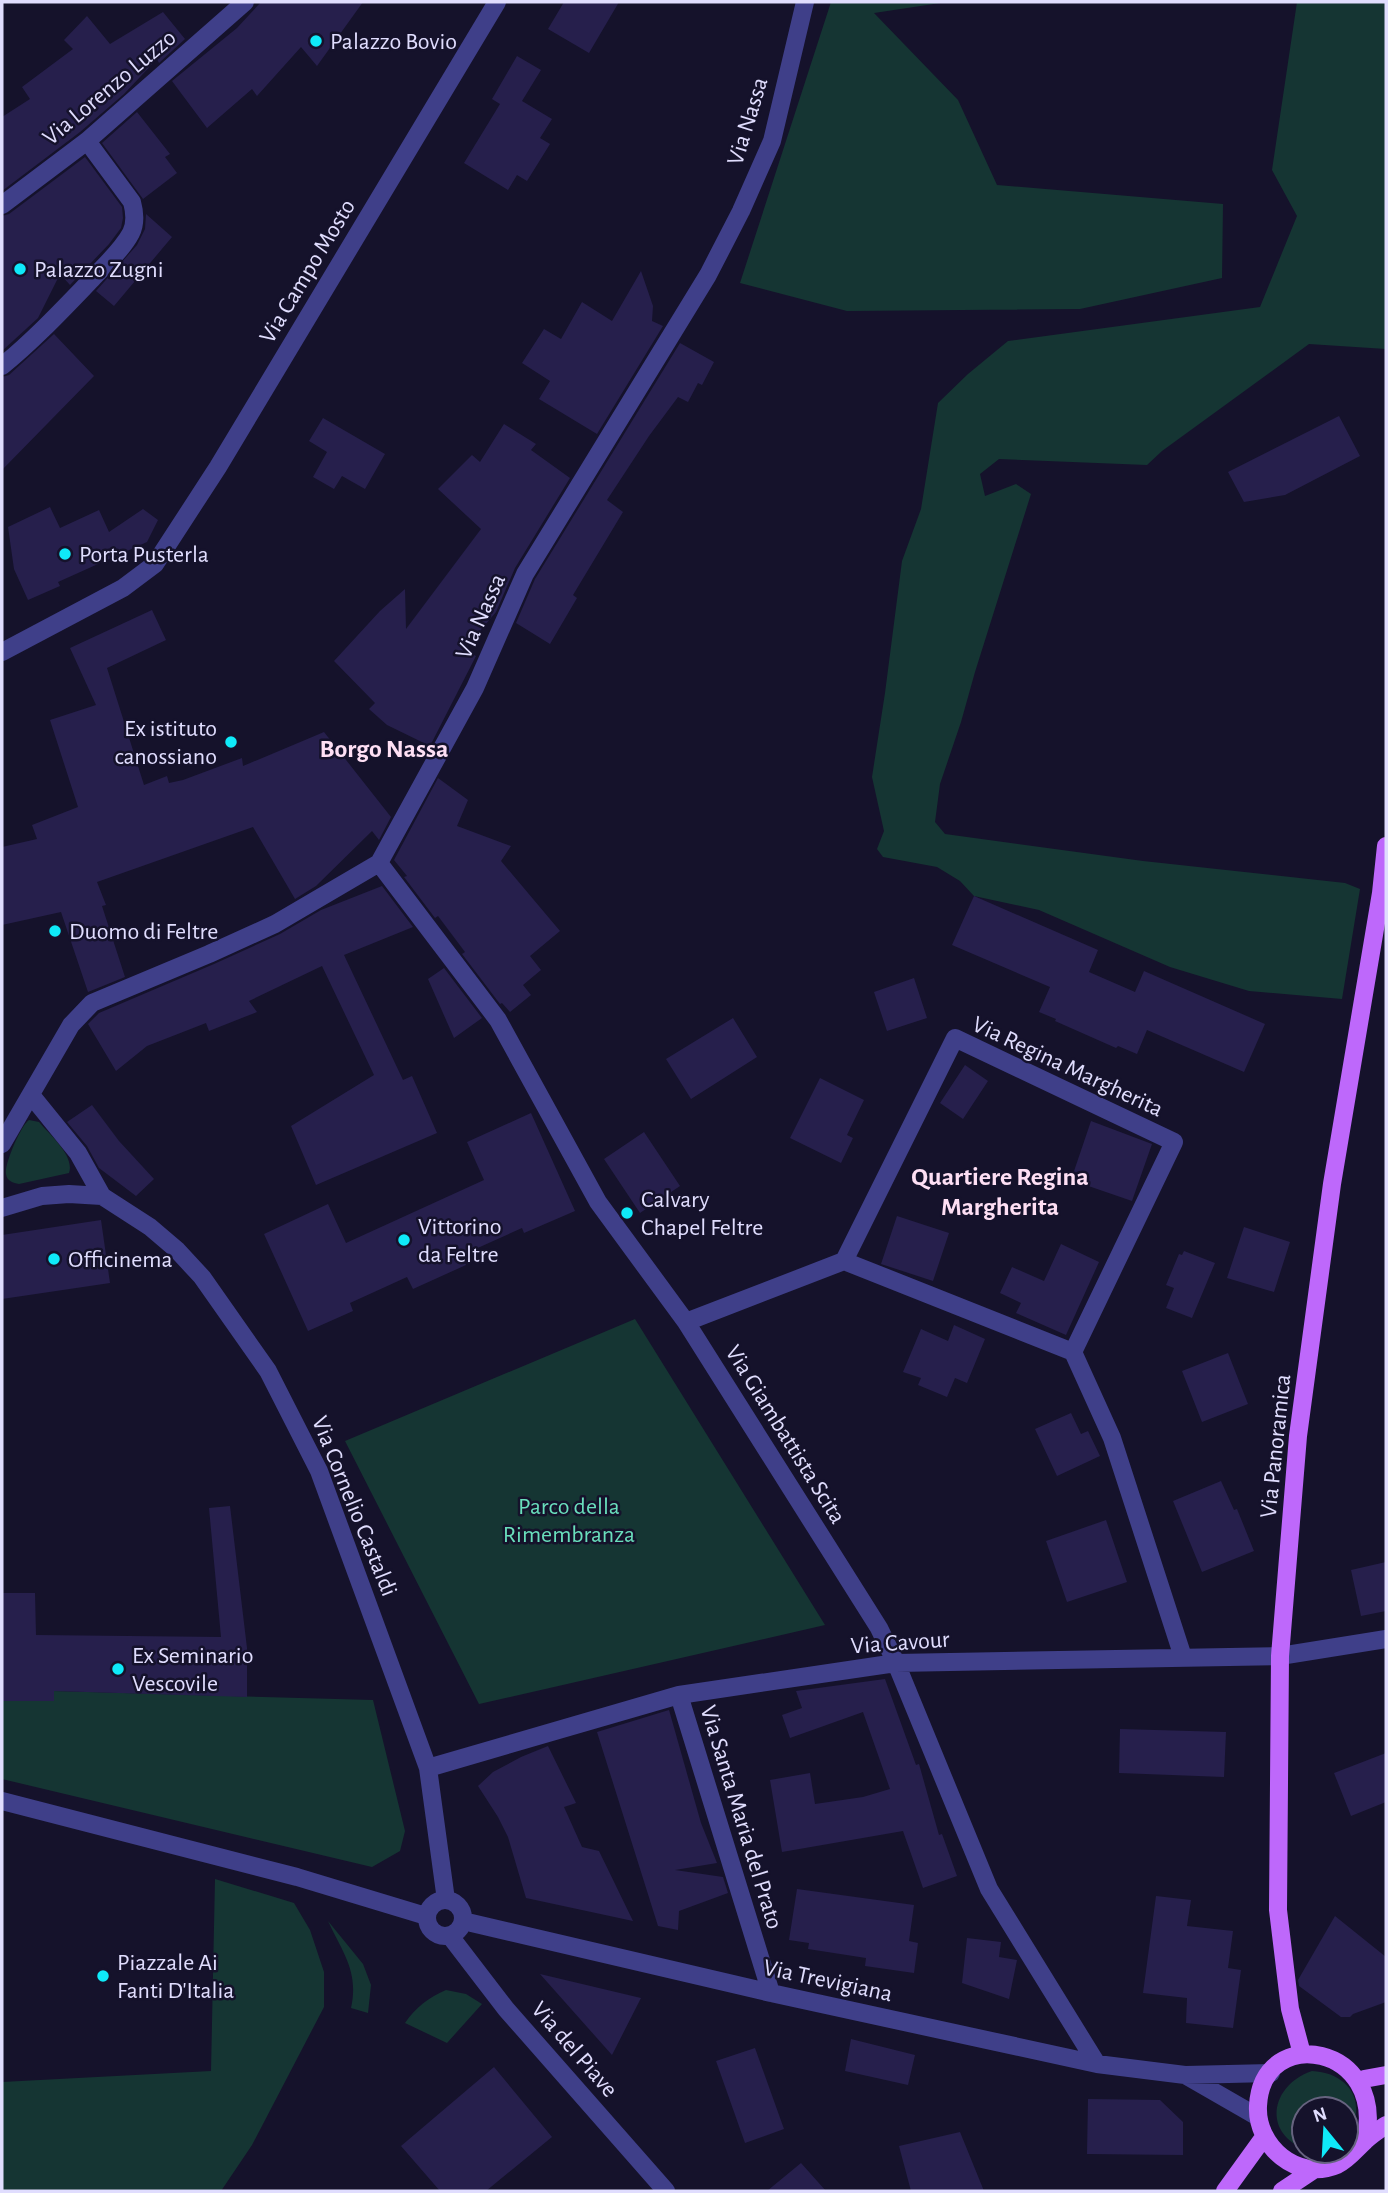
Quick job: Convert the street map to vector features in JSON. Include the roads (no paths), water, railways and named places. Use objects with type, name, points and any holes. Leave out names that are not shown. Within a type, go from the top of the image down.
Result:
[{"type":"main road","name":"Via Panoramica","points":[[1302,2054],[1290,2009],[1278,1910],[1280,1656],[1298,1436],[1332,1184],[1381,893],[1386,846]]},
{"type":"main road","points":[[1365,2141],[1372,2126],[1374,2109],[1364,2079],[1353,2066],[1337,2057],[1320,2053],[1302,2054],[1271,2073],[1258,2101],[1258,2117],[1264,2137],[1273,2150],[1285,2160],[1315,2169],[1335,2166],[1352,2156],[1365,2141],[1386,2125]]},
{"type":"main road","points":[[1364,2079],[1386,2075]]},
{"type":"main road","points":[[1225,2191],[1264,2137]]},
{"type":"main road","points":[[1282,2191],[1315,2169]]},
{"type":"street","name":"Via Lorenzo Luzzo","points":[[2,205],[87,141],[245,2]]},
{"type":"street","name":"Via Campo Mosto","points":[[2,652],[123,588],[155,564],[218,467],[497,2]]},
{"type":"street","name":"Via Nassa","points":[[379,863],[475,688],[525,574],[708,275],[741,211],[772,141],[805,2]]},
{"type":"street","points":[[2,366],[111,259],[131,233],[135,214],[132,202],[87,141]]},
{"type":"street","points":[[2,1144],[71,1025],[92,1003],[275,924],[379,863]]},
{"type":"street","name":"Via Giambattista Scita","points":[[379,863],[498,1020],[598,1202],[685,1322],[872,1616],[896,1663],[989,1889],[1097,2064]]},
{"type":"street","name":"Via Regina Margherita","points":[[844,1261],[955,1038],[1174,1142],[1073,1352]]},
{"type":"street","points":[[31,1095],[78,1153],[102,1196]]},
{"type":"street","points":[[2,1208],[41,1196],[102,1196]]},
{"type":"street","name":"Via Cornelio Castaldi","points":[[102,1196],[150,1227],[194,1268],[230,1314],[268,1371],[320,1471],[428,1768],[446,1900]]},
{"type":"street","points":[[685,1322],[844,1261],[1073,1352],[1112,1438],[1183,1657]]},
{"type":"street","name":"Via Cavour","points":[[428,1768],[679,1695],[896,1663],[1280,1656],[1386,1639]]},
{"type":"street","name":"Via Santa Maria del Prato","points":[[679,1695],[771,1993]]},
{"type":"street","points":[[2,1801],[297,1877],[426,1916]]},
{"type":"street","points":[[446,1900],[459,1907],[463,1921],[459,1930],[450,1937],[434,1935],[427,1924],[426,1916],[432,1904],[446,1900]]},
{"type":"street","name":"Via Trevigiana","points":[[463,1921],[771,1993],[1097,2064],[1185,2075],[1271,2073]]},
{"type":"street","name":"Via del Piave","points":[[450,1937],[506,2009],[666,2191]]},
{"type":"street","name":"Via Trevigiana","points":[[1185,2075],[1258,2117]]},
{"type":"place","name":"Palazzo Bovio","points":[[316,41]]},
{"type":"place","name":"Palazzo Zugni","points":[[20,269]]},
{"type":"place","name":"Porta Pusterla","points":[[65,554]]},
{"type":"place","name":"Ex istituto canossiano","points":[[231,742]]},
{"type":"place","name":"Duomo di Feltre","points":[[55,931]]},
{"type":"place","name":"Calvary Chapel Feltre","points":[[627,1213]]},
{"type":"place","name":"Vittorino da Feltre","points":[[404,1240]]},
{"type":"place","name":"Officinema","points":[[54,1259]]},
{"type":"place","name":"Ex Seminario Vescovile","points":[[118,1669]]},
{"type":"place","name":"Piazzale Ai Fanti D'Italia","points":[[103,1976]]},
{"type":"district","name":"Borgo Nassa","points":[[384,748]]},
{"type":"district","name":"Quartiere Regina Margherita","points":[[1000,1191]]},
{"type":"park label","name":"Parco della Rimembranza","points":[[569,1520]]}]
